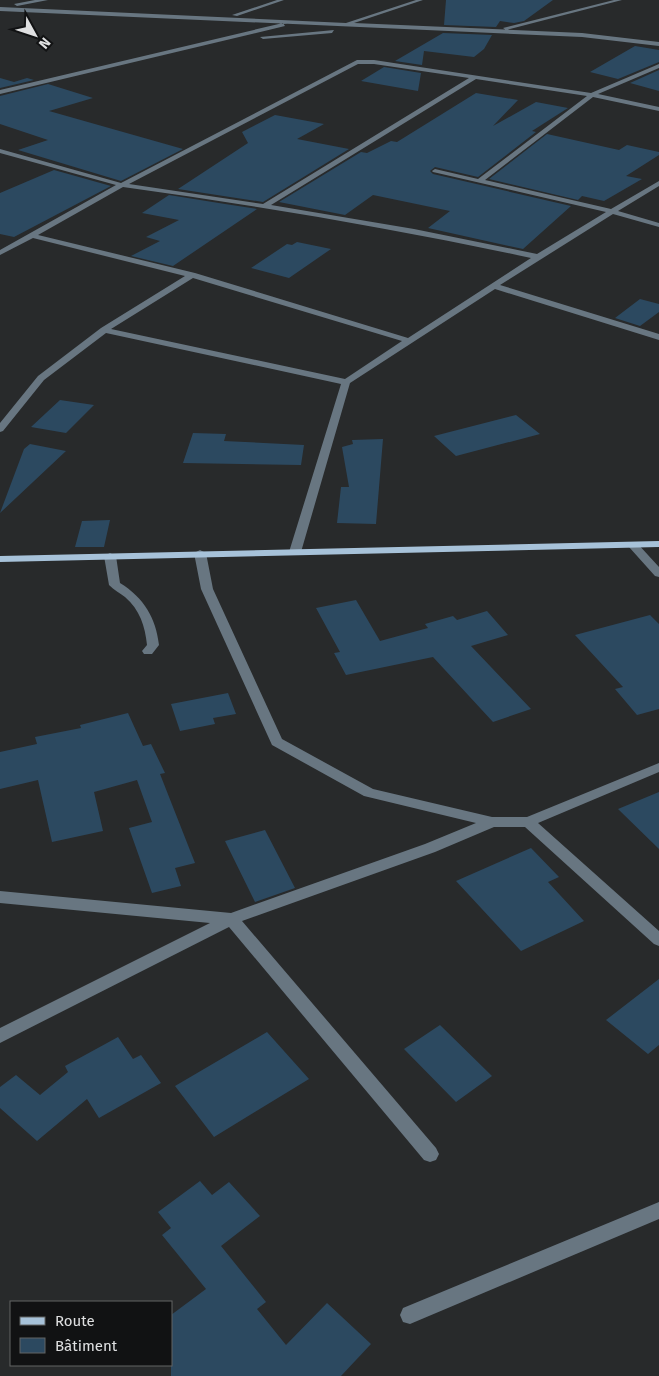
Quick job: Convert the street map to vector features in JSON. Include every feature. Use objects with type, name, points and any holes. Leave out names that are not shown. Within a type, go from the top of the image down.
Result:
[{"type":"main road","points":[[0,559],[659,544]]},
{"type":"street","points":[[0,8],[46,0]]},
{"type":"street","points":[[226,18],[282,0]]},
{"type":"street","points":[[343,25],[421,0]]},
{"type":"street","points":[[490,32],[620,0]]},
{"type":"street","points":[[0,8],[226,18],[387,28],[582,35],[659,44]]},
{"type":"street","points":[[0,16],[15,10]]},
{"type":"street","points":[[0,92],[298,22]]},
{"type":"street","points":[[214,42],[387,28]]},
{"type":"street","points":[[0,253],[34,236],[122,185],[357,62],[592,95],[659,109]]},
{"type":"street","points":[[480,180],[592,95],[659,66]]},
{"type":"street","points":[[264,206],[475,78]]},
{"type":"street","points":[[0,151],[122,185],[414,231],[538,257]]},
{"type":"street","points":[[435,171],[480,180],[659,225]]},
{"type":"street","points":[[295,552],[346,382],[538,257],[659,182]]},
{"type":"street","points":[[34,236],[192,275],[410,341]]},
{"type":"street","points":[[0,428],[41,378],[104,330],[192,275]]},
{"type":"street","points":[[495,286],[659,337]]},
{"type":"street","points":[[104,330],[346,382]]},
{"type":"street","points":[[633,545],[659,574]]},
{"type":"street","points":[[200,553],[207,589],[277,742],[369,793],[492,822],[528,822],[659,767]]},
{"type":"street","points":[[110,556],[115,585],[130,593],[148,618],[154,645],[148,651]]},
{"type":"street","points":[[0,1036],[231,919],[430,848],[492,822]]},
{"type":"street","points":[[528,822],[659,940]]},
{"type":"street","points":[[0,897],[231,919],[430,1154]]},
{"type":"street","points":[[410,1315],[659,1210]]},
{"type":"building","points":[[446,0],[553,0],[524,21],[514,23],[500,21],[496,27],[444,25]]},
{"type":"building","points":[[443,33],[492,35],[484,49],[474,57],[424,51],[422,65],[395,61]]},
{"type":"building","points":[[635,46],[659,50],[659,62],[618,79],[590,72]]},
{"type":"building","points":[[384,67],[421,73],[418,91],[361,81]]},
{"type":"building","points":[[659,70],[659,91],[630,83]]},
{"type":"building","points":[[0,78],[14,82],[27,78],[34,80],[0,88]]},
{"type":"building","points":[[48,84],[93,98],[49,111],[183,149],[121,181],[18,150],[48,140],[0,124],[0,96]]},
{"type":"building","points":[[476,93],[518,100],[493,126],[536,102],[568,108],[532,131],[536,132],[478,177],[435,167],[430,171],[433,174],[571,206],[523,249],[428,228],[450,211],[373,195],[345,215],[279,202],[361,152],[367,153],[391,141],[397,142]]},
{"type":"building","points":[[275,115],[324,124],[297,139],[349,149],[263,202],[178,189],[248,143],[242,132]]},
{"type":"building","points":[[547,134],[619,150],[627,145],[659,152],[659,155],[626,176],[642,179],[604,201],[582,196],[578,200],[489,179]]},
{"type":"building","points":[[54,170],[111,186],[14,237],[0,234],[0,193]]},
{"type":"building","points":[[169,195],[257,209],[173,266],[131,256],[160,241],[146,237],[179,220],[142,213]]},
{"type":"building","points":[[297,242],[331,249],[289,278],[251,268],[287,244],[292,245]]},
{"type":"building","points":[[640,299],[659,304],[659,312],[640,326],[615,318]]},
{"type":"building","points":[[60,400],[94,405],[66,433],[31,427]]},
{"type":"building","points":[[516,415],[540,434],[456,456],[434,436]]},
{"type":"building","points":[[193,433],[226,434],[224,441],[304,445],[301,465],[183,463]]},
{"type":"building","points":[[383,439],[376,524],[337,523],[341,487],[349,487],[342,447],[353,444],[352,440]]},
{"type":"building","points":[[30,444],[66,451],[0,513],[24,449]]},
{"type":"building","points":[[110,520],[104,547],[75,547],[82,521]]},
{"type":"building","points":[[356,600],[380,641],[428,628],[425,624],[453,616],[457,620],[487,611],[508,635],[471,646],[531,709],[493,722],[433,657],[346,675],[334,653],[340,652],[316,608]]},
{"type":"building","points":[[650,615],[659,624],[659,709],[637,715],[615,689],[623,687],[575,635]]},
{"type":"building","points":[[228,693],[236,714],[213,718],[215,724],[180,731],[171,704]]},
{"type":"building","points":[[128,713],[143,746],[151,744],[165,773],[160,774],[195,863],[175,868],[181,886],[152,893],[129,828],[152,822],[137,780],[94,792],[103,831],[52,842],[38,780],[0,789],[0,752],[37,744],[35,737],[81,728],[80,725]]},
{"type":"building","points":[[659,792],[659,849],[618,809]]},
{"type":"building","points":[[265,830],[295,888],[255,902],[225,841]]},
{"type":"building","points":[[531,848],[559,877],[548,882],[584,921],[521,951],[456,881]]},
{"type":"building","points":[[659,979],[659,1045],[648,1054],[606,1020]]},
{"type":"building","points":[[440,1025],[492,1076],[456,1102],[404,1049]]},
{"type":"building","points":[[267,1032],[309,1079],[214,1137],[175,1086]]},
{"type":"building","points":[[118,1037],[133,1059],[141,1055],[161,1083],[99,1118],[87,1099],[37,1141],[0,1108],[0,1087],[16,1075],[40,1095],[68,1072],[65,1066]]},
{"type":"building","points":[[200,1181],[212,1195],[229,1182],[260,1216],[221,1246],[266,1302],[257,1309],[286,1345],[327,1303],[371,1344],[341,1376],[171,1376],[172,1314],[206,1289],[162,1235],[171,1228],[158,1212]]}]
